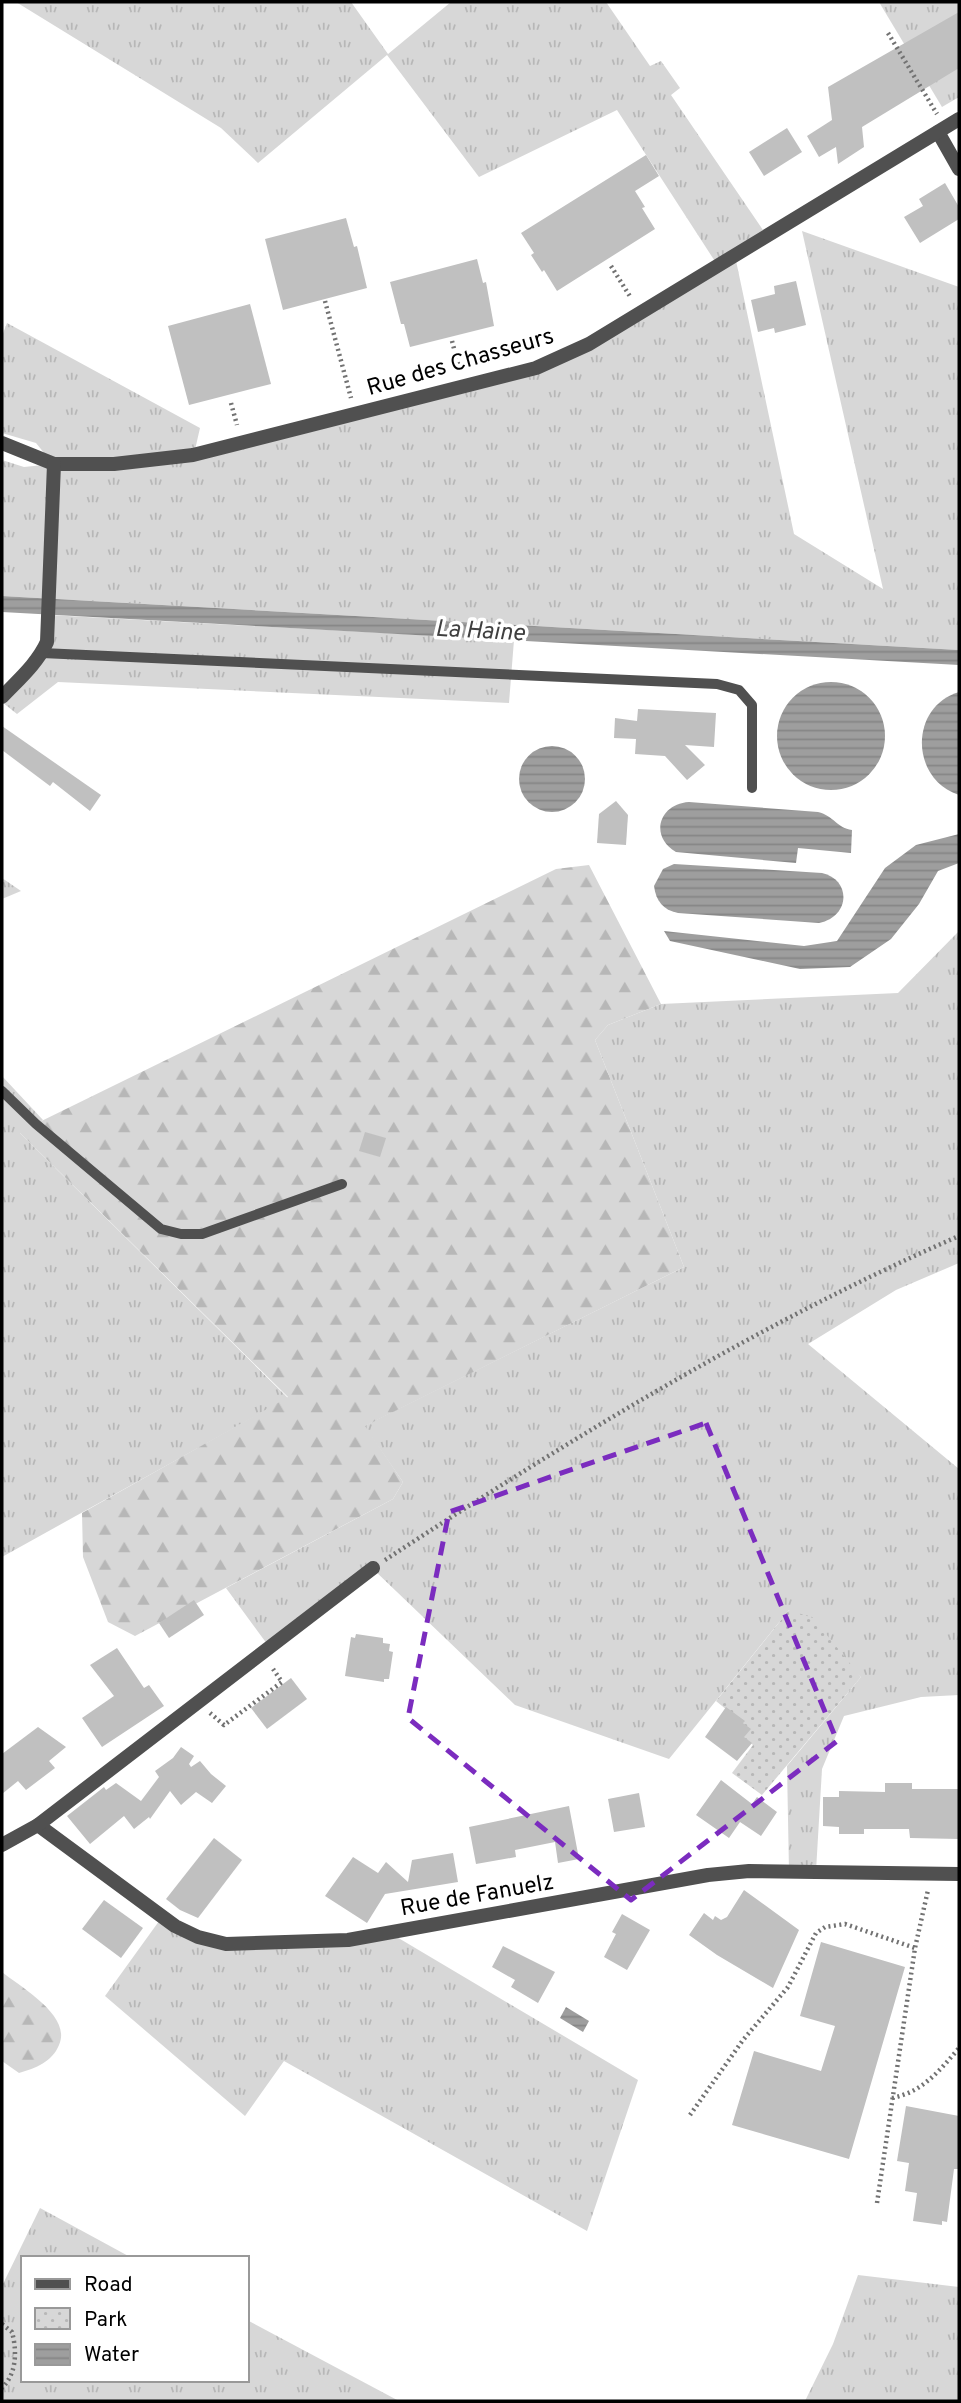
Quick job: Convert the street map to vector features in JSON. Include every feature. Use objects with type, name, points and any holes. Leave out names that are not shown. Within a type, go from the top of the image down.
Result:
[{"type":"street","name":"Rue des Chasseurs","points":[[2,443],[54,464],[114,464],[193,455],[536,368],[589,344],[959,119]]},
{"type":"street","points":[[941,130],[959,169]]},
{"type":"street","points":[[2,697],[42,653],[47,642],[54,464]]},
{"type":"street","points":[[2,1845],[38,1825],[373,1569]]},
{"type":"street","name":"Rue de Fanuelz","points":[[38,1825],[175,1926],[198,1937],[226,1944],[348,1940],[708,1875],[749,1871],[959,1874]]},
{"type":"lane","points":[[42,653],[718,684],[739,690],[752,705],[752,788]]},
{"type":"lane","points":[[2,1091],[36,1124],[161,1230],[202,1234],[342,1184]]},
{"type":"path","points":[[888,33],[941,130]]},
{"type":"path","points":[[611,266],[641,313]]},
{"type":"path","points":[[325,301],[356,414]]},
{"type":"path","points":[[452,341],[464,387]]},
{"type":"path","points":[[373,1569],[562,1447],[734,1347],[959,1236]]},
{"type":"path","points":[[198,1703],[224,1725],[282,1682],[262,1654]]},
{"type":"path","points":[[877,2203],[915,1948],[930,1874]]},
{"type":"path","points":[[690,2115],[743,2040],[788,1987],[816,1933],[825,1927],[845,1924],[915,1948]]},
{"type":"path","points":[[892,2098],[920,2088],[934,2077],[959,2048]]},
{"type":"path","points":[[2,2324],[12,2332],[16,2348],[12,2373],[2,2388]]},
{"type":"highlighted area","points":[[706,1423],[837,1741],[631,1900],[408,1718],[449,1512]]},
{"type":"green space","points":[[16,2],[351,2],[388,54],[451,2],[606,2],[650,66],[661,61],[680,88],[671,95],[767,236],[735,256],[794,534],[883,589],[802,231],[959,287],[959,650],[2,596],[2,460],[24,467],[53,464],[36,443],[2,433],[2,336],[7,323],[200,428],[194,454],[536,368],[718,266],[617,110],[479,177],[387,55],[258,163],[221,128]]},
{"type":"green space","points":[[879,2],[959,2],[959,97],[942,107]]},
{"type":"green space","points":[[49,615],[514,640],[509,703],[58,682],[17,714],[2,702],[30,668]]},
{"type":"green space","points":[[589,865],[661,1004],[608,1025],[595,1040],[684,1267],[365,1426],[403,1482],[393,1499],[135,1636],[108,1622],[83,1557],[82,1513],[288,1397],[19,1132],[556,869]]},
{"type":"green space","points":[[2,878],[21,891],[2,899]]},
{"type":"green space","points":[[959,931],[959,1263],[896,1290],[808,1344],[959,1469],[959,1695],[921,1697],[844,1716],[822,1769],[816,1871],[789,1871],[787,1766],[861,1677],[789,1610],[669,1759],[515,1705],[373,1569],[270,1648],[226,1588],[393,1499],[403,1482],[364,1426],[684,1267],[595,1040],[608,1025],[661,1004],[898,993]]},
{"type":"green space","points":[[2,1076],[43,1120],[20,1133],[288,1398],[2,1557]]},
{"type":"green space","points":[[789,1610],[813,1618],[861,1677],[762,1795],[732,1773],[753,1745],[738,1733],[744,1724],[716,1701]]},
{"type":"green space","points":[[162,1917],[226,1944],[390,1933],[638,2080],[587,2231],[284,2061],[245,2116],[105,1996]]},
{"type":"green space","points":[[2,1972],[52,2013],[61,2034],[56,2051],[48,2060],[19,2073],[2,2061]]},
{"type":"green space","points":[[40,2208],[128,2256],[21,2256],[21,2382],[248,2382],[248,2321],[399,2401],[2,2401],[2,2286]]},
{"type":"green space","points":[[858,2275],[959,2287],[959,2401],[805,2401],[833,2344]]},
{"type":"water","name":"La Haine","points":[[2,596],[959,650],[959,665],[2,612]]},
{"type":"water","points":[[831,682],[861,691],[869,698],[876,706],[885,736],[876,766],[869,774],[861,781],[831,790],[801,781],[793,774],[786,766],[777,736],[786,706],[793,698],[801,691]]},
{"type":"water","points":[[959,692],[959,795],[943,787],[931,774],[924,759],[922,743],[924,727],[931,712],[943,700]]},
{"type":"water","points":[[552,746],[565,749],[575,756],[582,766],[585,779],[582,792],[575,802],[565,809],[552,812],[539,809],[529,802],[522,792],[519,779],[522,766],[529,756],[539,749]]},
{"type":"water","points":[[689,802],[818,812],[852,830],[851,853],[798,848],[796,863],[676,852],[662,838],[661,822],[671,808]]},
{"type":"water","points":[[959,834],[959,863],[938,871],[919,904],[891,939],[850,967],[800,969],[670,941],[664,931],[804,946],[837,941],[885,868],[916,845]]},
{"type":"water","points":[[674,864],[822,873],[839,883],[843,898],[837,914],[819,923],[678,913],[661,904],[654,886],[663,869]]},
{"type":"water","points":[[566,2007],[589,2021],[583,2032],[560,2018]]},
{"type":"building","points":[[959,12],[959,68],[862,127],[864,147],[838,164],[836,147],[819,157],[807,136],[832,120],[828,87]]},
{"type":"building","points":[[787,128],[802,152],[764,176],[749,152]]},
{"type":"building","points":[[646,155],[659,176],[635,191],[655,229],[557,291],[531,255],[534,253],[521,233]]},
{"type":"building","points":[[945,183],[959,207],[959,219],[920,243],[904,217],[923,206],[919,199]]},
{"type":"building","points":[[346,218],[354,247],[357,246],[367,288],[283,310],[265,239]]},
{"type":"building","points":[[477,259],[483,283],[486,282],[494,326],[410,347],[390,282]]},
{"type":"building","points":[[796,281],[806,325],[775,333],[774,328],[758,332],[751,300],[775,294],[774,286]]},
{"type":"building","points":[[250,304],[271,384],[189,405],[168,326]]},
{"type":"building","points":[[638,709],[716,713],[714,747],[685,745],[705,765],[687,780],[665,756],[635,754],[636,739],[614,738],[615,718],[637,721]]},
{"type":"building","points":[[2,726],[101,795],[90,811],[53,782],[50,786],[2,750]]},
{"type":"building","points":[[616,801],[628,815],[626,845],[597,843],[599,814]]},
{"type":"building","points":[[365,1132],[386,1138],[380,1157],[359,1151]]},
{"type":"building","points":[[194,1600],[204,1615],[169,1638],[159,1623]]},
{"type":"building","points":[[356,1634],[383,1638],[383,1643],[390,1644],[389,1651],[393,1652],[389,1679],[384,1679],[384,1682],[345,1676],[351,1637],[355,1638]]},
{"type":"building","points":[[117,1648],[144,1688],[149,1685],[164,1706],[102,1747],[82,1718],[114,1696],[90,1665]]},
{"type":"building","points":[[291,1678],[307,1699],[267,1729],[251,1708]]},
{"type":"building","points":[[726,1707],[751,1729],[744,1737],[752,1743],[737,1761],[705,1737]]},
{"type":"building","points":[[38,1727],[66,1747],[49,1761],[55,1768],[26,1790],[18,1781],[2,1794],[2,1754]]},
{"type":"building","points":[[181,1747],[194,1756],[189,1764],[191,1767],[200,1761],[226,1786],[212,1803],[196,1792],[181,1805],[170,1791],[150,1819],[149,1817],[134,1829],[124,1816],[90,1844],[67,1816],[104,1787],[106,1790],[116,1783],[141,1801],[159,1777],[155,1771],[173,1758]]},
{"type":"building","points":[[721,1780],[752,1804],[757,1797],[777,1812],[761,1836],[740,1822],[729,1838],[696,1815]]},
{"type":"building","points":[[885,1783],[912,1783],[912,1789],[959,1789],[959,1839],[910,1838],[909,1829],[864,1829],[864,1834],[839,1834],[839,1827],[823,1826],[823,1797],[839,1797],[839,1791],[885,1792]]},
{"type":"building","points":[[639,1793],[645,1827],[614,1832],[608,1799]]},
{"type":"building","points":[[569,1806],[579,1859],[558,1863],[555,1842],[515,1850],[516,1857],[476,1864],[469,1827]]},
{"type":"building","points":[[214,1838],[242,1860],[198,1918],[180,1910],[166,1899]]},
{"type":"building","points":[[453,1853],[458,1882],[385,1894],[367,1923],[325,1896],[353,1857],[378,1873],[386,1862],[408,1882],[412,1860]]},
{"type":"building","points":[[744,1890],[799,1930],[773,1988],[689,1935],[704,1913],[713,1920],[715,1916],[721,1920],[727,1917]]},
{"type":"building","points":[[104,1900],[143,1928],[121,1958],[82,1929]]},
{"type":"building","points":[[622,1914],[650,1930],[627,1970],[604,1957],[616,1934],[612,1932]]},
{"type":"building","points":[[821,1942],[905,1967],[849,2159],[732,2125],[754,2051],[821,2071],[835,2026],[800,2016]]},
{"type":"building","points":[[503,1946],[555,1972],[538,2003],[511,1987],[515,1980],[492,1967]]},
{"type":"building","points":[[906,2106],[959,2116],[959,2169],[954,2169],[947,2222],[942,2221],[942,2225],[913,2221],[917,2193],[905,2191],[909,2163],[897,2161]]}]
